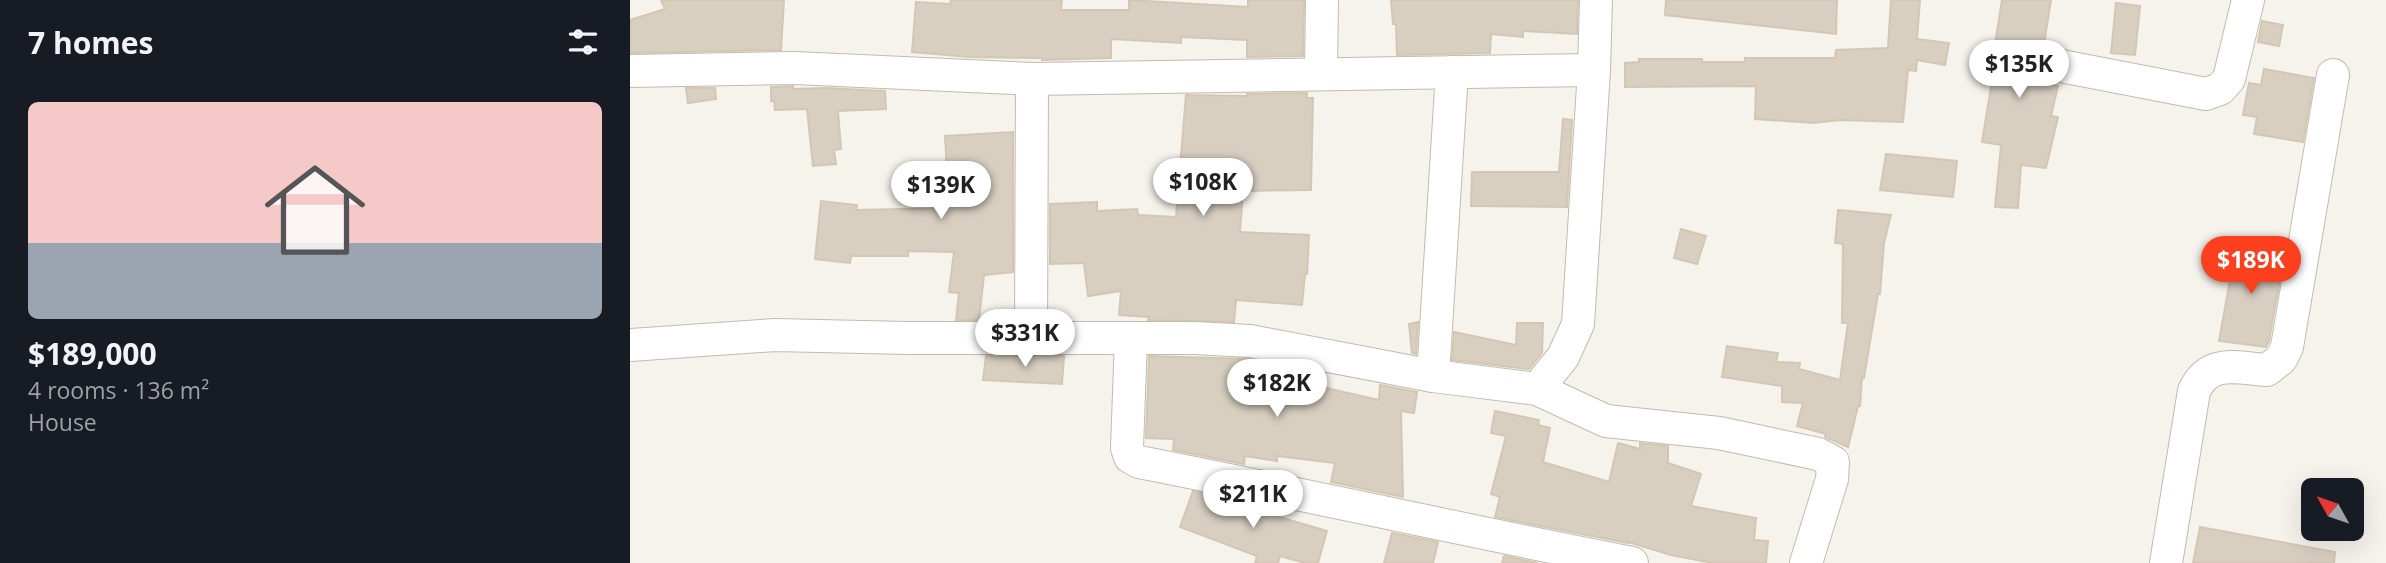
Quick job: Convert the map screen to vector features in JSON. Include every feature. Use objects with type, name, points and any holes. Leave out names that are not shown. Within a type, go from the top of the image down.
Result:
[{"type":"street","points":[[1321,74],[1322,0]]},
{"type":"street","points":[[1537,389],[1563,357],[1578,324],[1596,0]]},
{"type":"street","points":[[2030,60],[2206,94],[2220,89],[2229,79],[2248,0]]},
{"type":"street","points":[[630,71],[795,68],[1032,79],[1594,70]]},
{"type":"street","points":[[1433,376],[1452,72]]},
{"type":"street","points":[[2166,563],[2194,391],[2199,379],[2207,371],[2220,368],[2267,370],[2281,359],[2287,347],[2333,75]]},
{"type":"street","points":[[1031,339],[1032,79]]},
{"type":"street","points":[[630,345],[775,335],[1250,341],[1433,376],[1537,389],[1606,421],[1719,433],[1818,454],[1833,462],[1832,479],[1807,563]]},
{"type":"street","points":[[1131,338],[1126,448],[1130,457],[1139,462],[1632,563]]},
{"type":"building","points":[[661,0],[784,0],[781,50],[630,53],[630,20],[665,9]]},
{"type":"building","points":[[951,0],[1062,0],[1061,10],[1129,10],[1129,0],[1248,7],[1248,0],[1304,0],[1303,56],[1247,57],[1247,40],[1181,37],[1181,43],[1111,39],[1111,58],[1042,60],[912,52],[916,2],[950,4]]},
{"type":"building","points":[[1391,0],[1578,0],[1577,34],[1523,31],[1523,37],[1491,34],[1490,53],[1397,55],[1396,24],[1393,24]]},
{"type":"building","points":[[1666,0],[1837,0],[1836,34],[1665,15]]},
{"type":"building","points":[[1891,0],[1920,0],[1917,39],[1949,43],[1945,65],[1917,60],[1916,71],[1908,70],[1903,122],[1839,120],[1814,123],[1755,119],[1756,86],[1625,87],[1625,63],[1639,62],[1639,59],[1745,62],[1745,58],[1835,58],[1836,50],[1888,48]]},
{"type":"building","points":[[2002,0],[2051,0],[2044,44],[2025,42],[2012,56],[2012,65],[2026,78],[2058,86],[2051,116],[2058,117],[2046,168],[2021,165],[2018,208],[1995,207],[2001,145],[1982,142],[1998,45],[1995,44]]},
{"type":"building","points":[[2116,3],[2140,6],[2135,55],[2111,53]]},
{"type":"building","points":[[2262,21],[2283,25],[2279,46],[2258,42]]},
{"type":"building","points":[[2264,69],[2314,78],[2303,142],[2254,134],[2257,117],[2243,115],[2249,83],[2261,85]]},
{"type":"building","points":[[793,86],[793,89],[885,91],[886,109],[838,111],[841,149],[834,150],[836,164],[813,166],[807,109],[775,110],[774,101],[771,101],[771,87]]},
{"type":"building","points":[[686,88],[715,88],[716,99],[688,103]]},
{"type":"building","points":[[1307,93],[1307,98],[1313,98],[1311,190],[1243,191],[1240,232],[1309,235],[1302,305],[1236,300],[1234,322],[1148,320],[1149,317],[1119,315],[1121,291],[1088,296],[1084,263],[1050,264],[1050,204],[1097,202],[1097,211],[1137,209],[1138,215],[1176,217],[1186,95]]},
{"type":"building","points":[[1563,119],[1572,120],[1567,207],[1471,206],[1472,172],[1559,172]]},
{"type":"building","points":[[1013,132],[1013,272],[984,275],[979,320],[956,320],[959,293],[949,292],[954,252],[908,251],[908,256],[851,256],[850,263],[815,259],[821,201],[857,205],[856,210],[949,208],[945,136]]},
{"type":"building","points":[[1886,154],[1957,161],[1953,197],[1880,190]]},
{"type":"building","points":[[1838,210],[1891,215],[1884,243],[1880,294],[1862,378],[1860,406],[1848,447],[1825,437],[1826,434],[1797,426],[1803,403],[1782,402],[1782,386],[1722,377],[1727,346],[1778,353],[1776,362],[1800,363],[1799,369],[1840,380],[1848,323],[1842,323],[1843,244],[1835,243]]},
{"type":"building","points":[[1681,229],[1706,236],[1697,264],[1674,258]]},
{"type":"building","points":[[2230,247],[2285,251],[2266,347],[2219,341],[2230,280],[2227,280]]},
{"type":"building","points":[[1418,322],[1416,354],[1412,353],[1409,324]]},
{"type":"building","points":[[1517,323],[1543,323],[1542,353],[1529,369],[1452,360],[1454,332],[1516,345]]},
{"type":"building","points":[[986,356],[1064,356],[1062,384],[983,380]]},
{"type":"building","points":[[1149,356],[1248,359],[1288,367],[1286,379],[1379,400],[1380,385],[1417,392],[1414,413],[1401,411],[1403,497],[1331,482],[1335,463],[1277,456],[1277,461],[1245,456],[1244,464],[1173,450],[1174,439],[1146,438]]},
{"type":"building","points":[[1495,411],[1539,420],[1538,425],[1550,428],[1543,462],[1609,482],[1618,443],[1640,449],[1640,443],[1668,446],[1668,463],[1701,474],[1691,506],[1756,518],[1754,540],[1768,541],[1766,563],[1713,563],[1671,555],[1628,542],[1495,517],[1500,497],[1491,494],[1506,436],[1491,433]]},
{"type":"building","points":[[1193,491],[1238,501],[1238,505],[1327,531],[1318,563],[1305,563],[1280,556],[1278,563],[1255,563],[1257,556],[1180,527]]},
{"type":"building","points":[[2200,527],[2335,552],[2334,563],[2193,563]]},
{"type":"building","points":[[1392,533],[1438,542],[1433,563],[1384,563]]},
{"type":"building","points":[[1505,556],[1538,563],[1502,563]]}]
